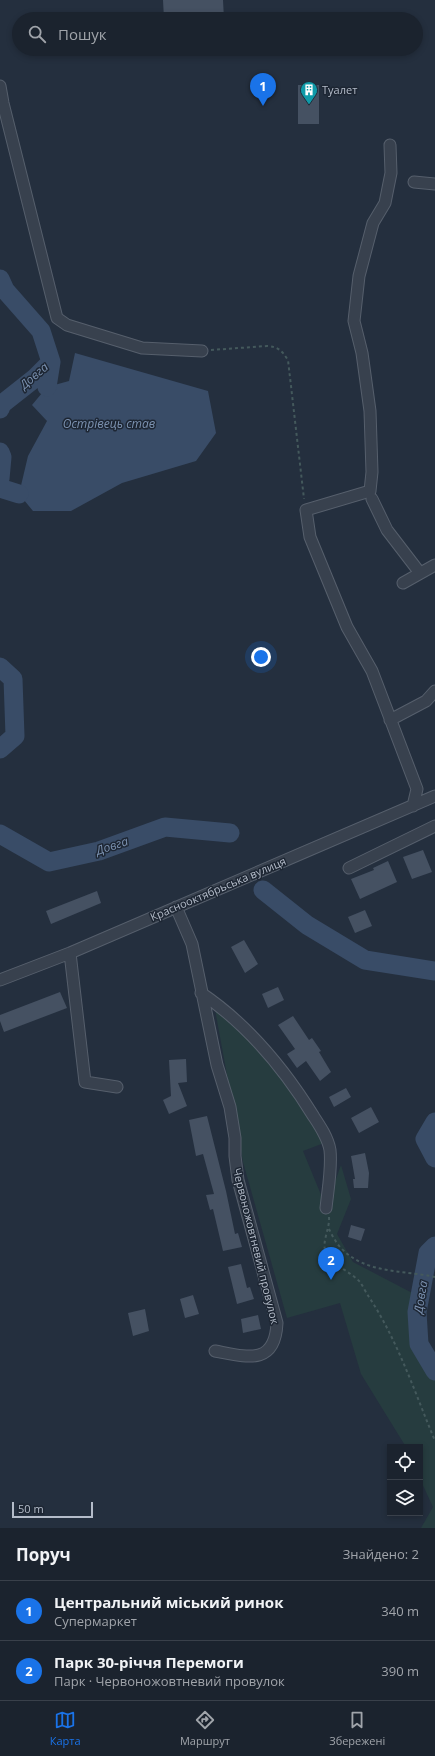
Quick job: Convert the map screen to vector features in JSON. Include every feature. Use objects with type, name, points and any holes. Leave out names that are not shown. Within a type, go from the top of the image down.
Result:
[{"type":"street","points":[[0,86],[57,318],[67,325],[142,348],[202,351]]},
{"type":"street","points":[[390,145],[391,173],[385,203],[373,223],[359,276],[354,321],[362,353],[370,411],[372,472],[370,491],[306,510],[310,537],[347,627],[372,671],[416,789],[413,806]]},
{"type":"street","points":[[414,182],[435,184]]},
{"type":"street","points":[[372,499],[387,530],[420,573]]},
{"type":"street","points":[[403,583],[435,564]]},
{"type":"street","points":[[390,720],[426,701],[435,691]]},
{"type":"street","name":"Краснооктябрьська вулиця","points":[[0,980],[70,953],[435,796]]},
{"type":"street","points":[[349,868],[435,826]]},
{"type":"street","name":"Червоножовтневий провулок","points":[[176,907],[192,944],[217,1065],[230,1107],[235,1138],[235,1156],[238,1180],[277,1323],[276,1336],[270,1349],[260,1356],[248,1358],[216,1351]]},
{"type":"street","points":[[70,953],[85,1082],[117,1087]]},
{"type":"street","points":[[201,993],[239,1023],[262,1048],[299,1093],[323,1132],[330,1149],[326,1208]]},
{"type":"path","points":[[202,351],[267,346],[275,346],[282,350],[288,360],[306,510]]},
{"type":"path","points":[[326,1208],[329,1230],[341,1248],[358,1260],[382,1270],[435,1277]]},
{"type":"path","points":[[329,1230],[324,1240],[325,1251],[331,1260],[359,1282],[375,1306],[398,1352],[435,1441]]},
{"type":"green space","points":[[214,1004],[273,1065],[300,1101],[324,1143],[303,1151],[326,1207],[341,1165],[351,1199],[337,1234],[353,1262],[420,1297],[430,1353],[435,1357],[435,1528],[421,1528],[433,1507],[423,1485],[423,1444],[404,1444],[361,1374],[340,1303],[287,1318],[243,1162]]},
{"type":"water","name":"Острівець став","points":[[75,353],[208,391],[216,433],[196,461],[122,483],[71,511],[33,511],[19,494],[28,456],[47,421],[32,405],[47,387],[69,381]]},
{"type":"building","points":[[163,0],[223,0],[224,12],[164,12]]},
{"type":"building","name":"Туалет","points":[[298,85],[319,85],[319,124],[298,124]]},
{"type":"building","points":[[423,850],[432,872],[412,879],[403,857]]},
{"type":"building","points":[[388,861],[397,882],[360,899],[351,879],[374,870],[373,868]]},
{"type":"building","points":[[97,891],[101,903],[51,924],[46,911]]},
{"type":"building","points":[[365,910],[372,926],[355,933],[348,917]]},
{"type":"building","points":[[244,940],[258,964],[245,973],[231,947]]},
{"type":"building","points":[[278,987],[284,1000],[268,1008],[262,994]]},
{"type":"building","points":[[60,992],[67,1008],[4,1032],[0,1021],[0,1015]]},
{"type":"building","points":[[293,1016],[309,1040],[312,1038],[321,1051],[319,1052],[331,1072],[320,1081],[306,1061],[297,1068],[287,1054],[295,1049],[278,1025]]},
{"type":"building","points":[[186,1059],[187,1082],[178,1083],[187,1106],[169,1114],[163,1100],[171,1096],[169,1060]]},
{"type":"building","points":[[346,1088],[351,1097],[334,1107],[329,1097]]},
{"type":"building","points":[[371,1107],[379,1122],[359,1133],[351,1118]]},
{"type":"building","points":[[207,1116],[235,1234],[238,1233],[242,1247],[223,1251],[213,1209],[210,1210],[206,1195],[214,1194],[203,1154],[196,1156],[189,1120]]},
{"type":"building","points":[[365,1153],[369,1173],[368,1188],[354,1188],[353,1179],[355,1179],[351,1156]]},
{"type":"building","points":[[351,1225],[365,1229],[361,1241],[348,1237]]},
{"type":"building","points":[[241,1264],[247,1288],[250,1287],[254,1299],[237,1304],[228,1267]]},
{"type":"building","points":[[193,1295],[199,1314],[185,1318],[180,1299]]},
{"type":"building","points":[[145,1309],[149,1331],[133,1336],[128,1313]]},
{"type":"building","points":[[258,1315],[261,1329],[243,1333],[241,1319]]},
{"type":"waterway","name":"Довга","points":[[0,279],[5,290],[41,331],[51,362],[35,378],[2,404],[0,409]]},
{"type":"waterway","points":[[47,387],[51,362]]},
{"type":"waterway","name":"Довга","points":[[0,452],[2,457],[0,479]]},
{"type":"waterway","points":[[0,488],[19,494]]},
{"type":"waterway","name":"Довга","points":[[0,667],[13,679],[15,736],[0,749]]},
{"type":"waterway","name":"Довга","points":[[0,834],[49,862],[99,851],[165,827],[230,833]]},
{"type":"waterway","name":"Довга","points":[[263,890],[307,925],[365,960],[435,971]]},
{"type":"waterway","name":"Довга","points":[[435,1122],[425,1139],[435,1158]]},
{"type":"waterway","name":"Довга","points":[[435,1246],[428,1253],[417,1312],[419,1344],[435,1371]]},
{"type":"place","name":"Туалет","points":[[309,105]]},
{"type":"place","name":"Центральний міський ринок","points":[[263,106]]},
{"type":"place","name":"Парк 30-річчя Перемоги","points":[[331,1280]]}]
